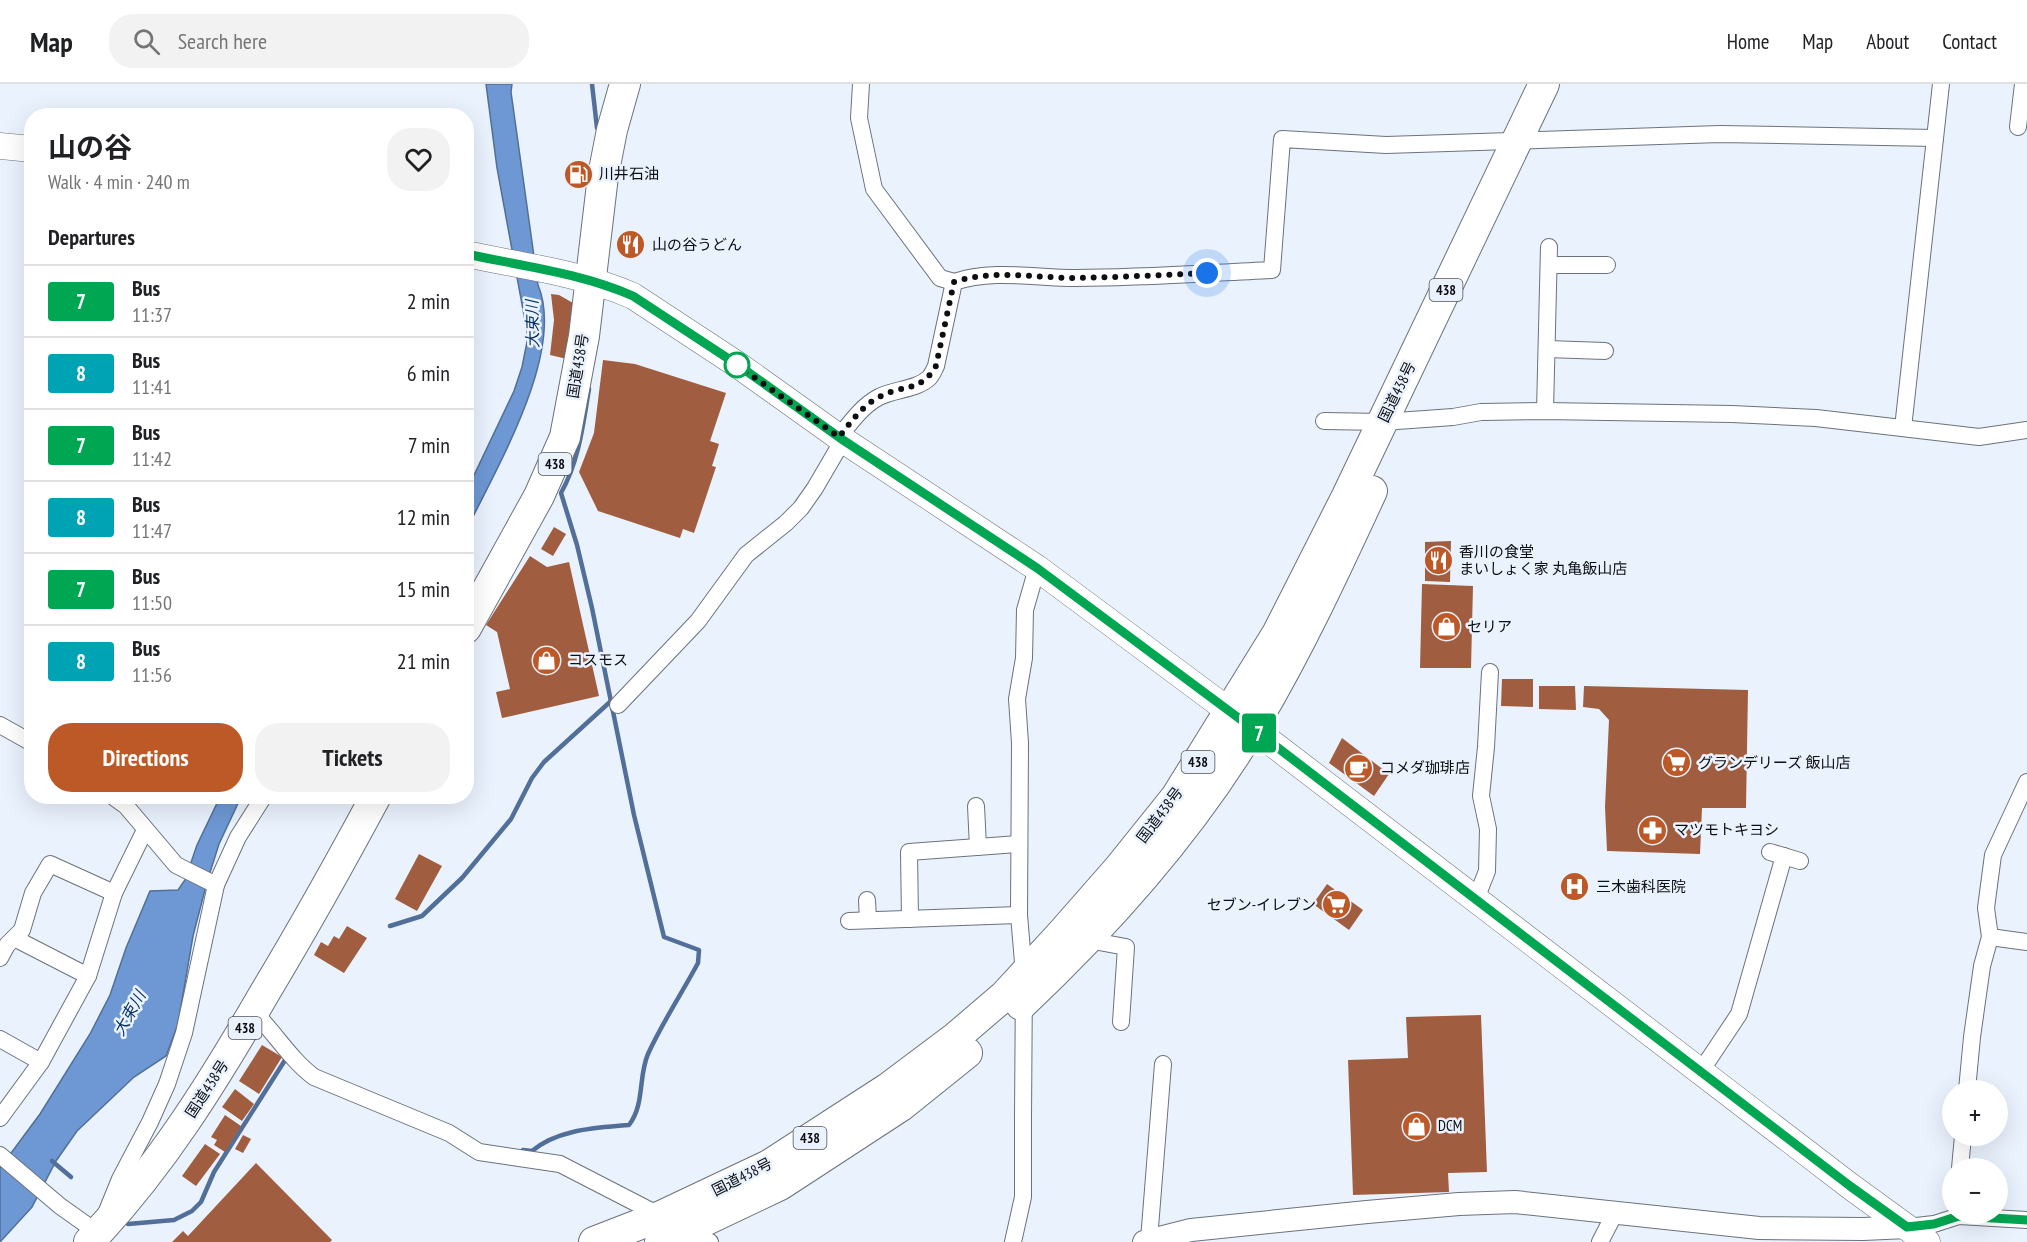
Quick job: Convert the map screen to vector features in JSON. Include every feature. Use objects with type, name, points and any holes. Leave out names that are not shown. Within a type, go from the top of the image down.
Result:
[{"type":"highway","name":"国道438号","points":[[474,614],[539,496],[565,437],[584,336],[603,176],[612,130],[625,84]]},
{"type":"highway","name":"国道438号","points":[[1528,141],[1544,84]]},
{"type":"highway","name":"国道438号","points":[[661,1229],[699,1235],[902,1106],[968,1052],[1024,988],[1176,797],[1288,664],[1326,590],[1394,421],[1528,141],[1566,84]]},
{"type":"highway","name":"国道438号","points":[[594,1242],[661,1229],[769,1165],[888,1088],[956,1037],[1004,996],[1024,988],[1088,940],[1140,883],[1198,808],[1241,719]]},
{"type":"highway","name":"国道438号","points":[[94,1237],[132,1194],[209,1087],[337,869],[372,804]]},
{"type":"main road","points":[[0,146],[24,148]]},
{"type":"main road","points":[[474,256],[546,270],[614,288],[633,296],[738,365],[841,438],[1037,568],[1241,719],[1850,1186],[1917,1234]]},
{"type":"street","points":[[861,84],[859,118],[874,189],[940,278],[954,282],[973,276],[1037,275],[1075,278],[1272,270],[1282,139],[1386,145],[1720,134],[1935,138]]},
{"type":"street","points":[[1904,428],[1941,84]]},
{"type":"street","points":[[2019,126],[2023,84]]},
{"type":"street","points":[[1545,411],[1549,247]]},
{"type":"street","points":[[1548,265],[1607,265]]},
{"type":"street","points":[[618,705],[698,621],[746,555],[801,508],[854,418],[867,405],[881,396],[929,378],[936,366],[954,282]]},
{"type":"street","points":[[1547,349],[1605,351]]},
{"type":"street","points":[[1324,421],[1394,421],[1454,417],[1481,412],[1545,411],[1804,417],[1979,437],[2027,430]]},
{"type":"street","points":[[1013,1242],[1023,1197],[1024,988],[1019,915],[1020,743],[1017,699],[1024,658],[1025,610],[1037,568]]},
{"type":"street","points":[[1476,899],[1486,871],[1488,829],[1480,796],[1486,747],[1490,672]]},
{"type":"street","points":[[0,725],[24,738]]},
{"type":"street","points":[[1968,1080],[1982,966],[1990,937],[1986,908],[1993,855],[2027,782]]},
{"type":"street","points":[[123,804],[176,865],[213,884]]},
{"type":"street","points":[[94,1237],[120,1179],[159,1103],[181,1043],[213,884],[237,837],[259,804]]},
{"type":"street","points":[[976,806],[978,847]]},
{"type":"street","points":[[0,1118],[41,1062],[88,976],[114,893],[145,830]]},
{"type":"street","points":[[910,919],[909,852],[1019,843]]},
{"type":"street","points":[[1701,1071],[1739,1014],[1785,856]]},
{"type":"street","points":[[0,958],[7,945],[22,930],[33,893],[50,864],[114,893]]},
{"type":"street","points":[[867,900],[868,920]]},
{"type":"street","points":[[849,921],[1019,915]]},
{"type":"street","points":[[1990,937],[2027,942]]},
{"type":"street","points":[[14,938],[88,976]]},
{"type":"street","points":[[1088,940],[1126,947],[1121,1022]]},
{"type":"street","points":[[254,1012],[303,1069],[314,1077],[449,1133],[479,1152],[560,1164],[661,1229]]},
{"type":"street","points":[[0,1039],[41,1062]]},
{"type":"street","points":[[1163,1064],[1146,1241],[1367,1212],[1470,1203],[1515,1202],[1759,1228],[1863,1229],[1917,1234],[1942,1221]]},
{"type":"street","points":[[0,1155],[88,1227],[94,1237]]},
{"type":"street","points":[[1600,1242],[1615,1213]]},
{"type":"street","points":[[2008,1219],[2027,1220]]},
{"type":"water","name":"大束川","points":[[486,84],[512,84],[511,92],[538,285],[544,312],[543,343],[524,409],[510,443],[474,515],[474,475],[514,391],[528,337],[497,168]]},
{"type":"water","name":"大束川","points":[[217,804],[238,804],[219,844],[207,882],[193,936],[178,1024],[166,1056],[134,1077],[77,1131],[56,1161],[32,1207],[0,1242],[0,1168],[40,1114],[90,1034],[110,995],[126,948],[150,891],[178,890],[185,880],[197,845]]},
{"type":"building","points":[[551,294],[559,295],[573,303],[567,359],[550,355],[554,320]]},
{"type":"building","points":[[603,360],[635,364],[726,393],[710,441],[719,444],[712,466],[716,467],[694,533],[683,529],[680,538],[598,511],[579,472],[594,433]]},
{"type":"building","points":[[554,527],[566,534],[553,556],[541,549]]},
{"type":"building","name":"香川の食堂 まいしょく家 丸亀飯山店","points":[[1451,541],[1450,582],[1425,581],[1425,542]]},
{"type":"building","name":"コスモス","points":[[530,556],[547,567],[569,562],[599,696],[502,718],[496,692],[510,689],[497,632],[486,625]]},
{"type":"building","name":"セリア","points":[[1422,584],[1473,586],[1471,668],[1420,668]]},
{"type":"building","points":[[1502,679],[1533,679],[1533,707],[1501,706]]},
{"type":"building","points":[[1539,686],[1575,686],[1576,710],[1539,709]]},
{"type":"building","name":"グランデリーズ 飯山店","points":[[1584,686],[1748,690],[1746,808],[1702,808],[1700,854],[1607,851],[1605,807],[1609,720],[1599,709],[1583,707]]},
{"type":"building","name":"コメダ珈琲店","points":[[1342,738],[1389,774],[1374,796],[1329,763]]},
{"type":"building","points":[[419,854],[442,866],[417,911],[395,899]]},
{"type":"building","points":[[1327,884],[1363,910],[1349,930],[1313,904]]},
{"type":"building","points":[[347,926],[367,938],[344,973],[314,955],[321,942],[328,946],[334,936],[339,939]]},
{"type":"building","points":[[1481,1015],[1487,1172],[1448,1173],[1449,1192],[1353,1195],[1348,1060],[1408,1058],[1406,1017]]},
{"type":"building","points":[[262,1045],[282,1057],[259,1094],[239,1081]]},
{"type":"building","points":[[235,1089],[254,1104],[242,1121],[222,1107]]},
{"type":"building","points":[[225,1115],[241,1126],[225,1152],[214,1145],[217,1140],[211,1137]]},
{"type":"building","points":[[243,1135],[251,1139],[243,1153],[235,1149]]},
{"type":"building","points":[[205,1144],[220,1154],[196,1186],[182,1176]]},
{"type":"building","points":[[256,1163],[332,1240],[330,1242],[172,1242],[183,1231],[188,1236]]},
{"type":"waterway","points":[[592,84],[597,128]]},
{"type":"waterway","points":[[523,1150],[532,1151],[553,1138],[565,1134],[629,1125],[637,1108],[648,1054],[698,963],[699,950],[664,937],[634,815],[592,608],[577,545],[561,493],[576,456],[589,389]]},
{"type":"waterway","points":[[390,926],[422,916],[462,878],[511,819],[532,778],[544,762],[611,701]]},
{"type":"waterway","points":[[128,1224],[174,1220],[192,1211],[201,1202],[214,1172],[287,1057]]},
{"type":"waterway","points":[[52,1161],[71,1177]]},
{"type":"bus line","name":"7","points":[[474,256],[568,275],[614,288],[633,296],[738,365],[843,440],[1037,568],[1252,728],[1850,1186],[1907,1227],[1934,1224],[1959,1216],[2027,1220]]},
{"type":"place","name":"川井石油","points":[[578,174]]},
{"type":"place","name":"山の谷うどん","points":[[631,245]]},
{"type":"place","name":"香川の食堂 まいしょく家 丸亀飯山店","points":[[1438,561]]},
{"type":"place","name":"セリア","points":[[1446,627]]},
{"type":"place","name":"コスモス","points":[[547,660]]},
{"type":"place","name":"グランデリーズ 飯山店","points":[[1677,763]]},
{"type":"place","name":"コメダ珈琲店","points":[[1359,768]]},
{"type":"place","name":"マツモトキヨシ","points":[[1653,830]]},
{"type":"place","name":"三木歯科医院","points":[[1575,887]]},
{"type":"place","name":"セブン-イレブン","points":[[1337,905]]},
{"type":"place","name":"DCM","points":[[1417,1126]]},
{"type":"route","points":[[737,365],[839,437],[867,405],[881,396],[929,378],[936,366],[954,282],[973,276],[1037,275],[1075,278],[1207,273]]}]
